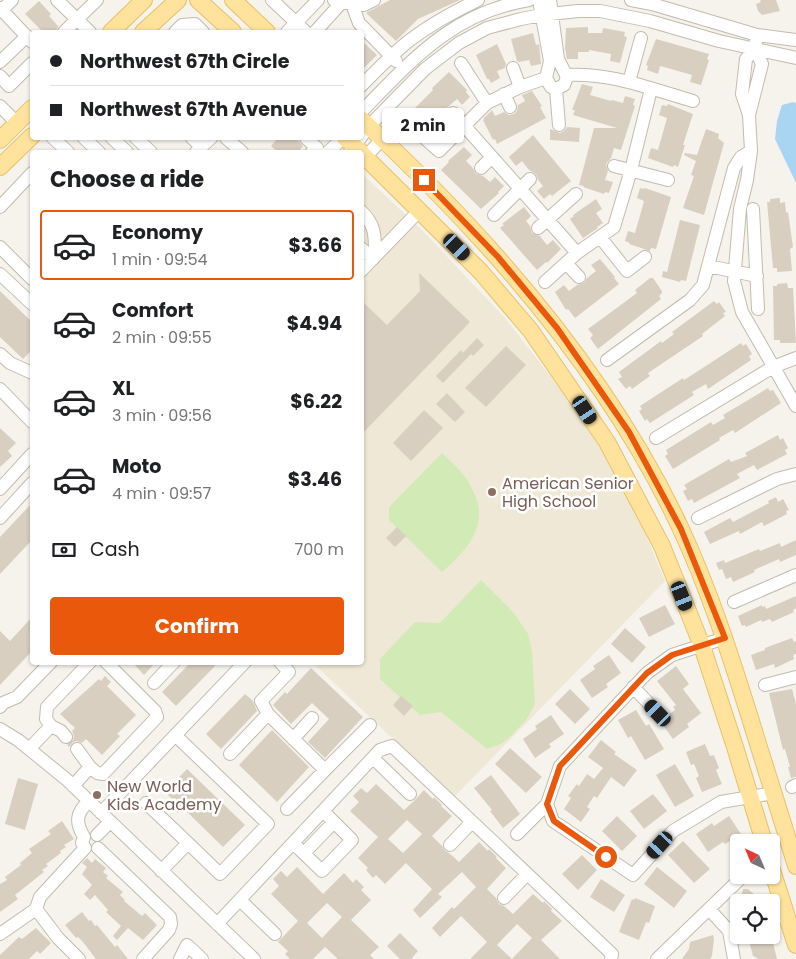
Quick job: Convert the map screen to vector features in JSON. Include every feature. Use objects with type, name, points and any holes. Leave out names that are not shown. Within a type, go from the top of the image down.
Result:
[{"type":"main road","points":[[113,30],[144,0]]},
{"type":"main road","points":[[146,30],[178,0]]},
{"type":"main road","points":[[198,0],[231,30]]},
{"type":"main road","points":[[232,0],[265,30]]},
{"type":"main road","points":[[364,119],[498,257],[557,328],[623,424],[681,529],[725,638],[796,866]]},
{"type":"main road","points":[[0,140],[25,124]]},
{"type":"main road","points":[[0,167],[30,138]]},
{"type":"main road","points":[[364,158],[420,210],[481,272],[531,331],[607,442],[662,546],[702,646],[761,834]]},
{"type":"main road","points":[[776,884],[796,945]]},
{"type":"street","points":[[0,62],[30,39],[1,9],[12,0]]},
{"type":"street","points":[[57,0],[88,30]]},
{"type":"street","points":[[66,30],[97,0]]},
{"type":"street","points":[[289,30],[318,0]]},
{"type":"street","points":[[343,2],[364,5],[374,0]]},
{"type":"street","points":[[364,83],[410,40],[444,17],[478,0]]},
{"type":"street","points":[[364,119],[403,69],[445,33],[459,24],[513,3],[529,0]]},
{"type":"street","points":[[539,0],[546,14],[558,59],[566,75],[567,81],[556,89]]},
{"type":"street","points":[[550,0],[546,14],[550,61],[546,78],[551,87],[556,89]]},
{"type":"street","points":[[631,0],[652,4],[758,35],[796,40]]},
{"type":"street","points":[[276,1],[304,30]]},
{"type":"street","points":[[317,30],[343,2]]},
{"type":"street","points":[[343,2],[359,23],[414,79]]},
{"type":"street","points":[[364,119],[459,43],[487,28],[546,14],[600,11],[650,21],[719,41],[796,58]]},
{"type":"street","points":[[177,30],[182,25],[195,24],[202,30]]},
{"type":"street","points":[[758,35],[755,49],[762,64],[749,115],[751,151],[740,209],[734,281],[742,312],[796,406]]},
{"type":"street","points":[[629,82],[641,38]]},
{"type":"street","points":[[461,63],[487,104]]},
{"type":"street","points":[[0,76],[9,86],[30,65]]},
{"type":"street","points":[[513,68],[520,87]]},
{"type":"street","points":[[566,75],[615,77],[693,101]]},
{"type":"street","points":[[420,134],[439,151],[487,104],[504,94],[546,78]]},
{"type":"street","points":[[556,89],[558,124]]},
{"type":"street","points":[[545,282],[577,253],[614,227],[631,170],[651,89]]},
{"type":"street","points":[[504,94],[510,107]]},
{"type":"street","points":[[0,106],[25,124]]},
{"type":"street","points":[[453,113],[520,189],[542,224],[577,253]]},
{"type":"street","points":[[355,150],[382,139]]},
{"type":"street","points":[[55,140],[66,150]]},
{"type":"street","points":[[86,140],[97,150]]},
{"type":"street","points":[[114,140],[125,150]]},
{"type":"street","points":[[138,140],[149,150]]},
{"type":"street","points":[[199,150],[209,140]]},
{"type":"street","points":[[228,140],[240,150]]},
{"type":"street","points":[[308,140],[317,148],[314,150]]},
{"type":"street","points":[[607,360],[694,297],[703,285],[734,168],[741,157],[751,151]]},
{"type":"street","points":[[481,168],[492,157]]},
{"type":"street","points":[[614,166],[668,180]]},
{"type":"street","points":[[0,207],[30,175]]},
{"type":"street","points":[[494,215],[530,179]]},
{"type":"street","points":[[542,224],[576,194]]},
{"type":"street","points":[[753,209],[758,309]]},
{"type":"street","points":[[364,267],[420,210]]},
{"type":"street","points":[[364,215],[376,232],[374,258]]},
{"type":"street","points":[[600,237],[627,271],[645,256]]},
{"type":"street","points":[[0,247],[30,277]]},
{"type":"street","points":[[364,250],[374,258]]},
{"type":"street","points":[[566,263],[579,277]]},
{"type":"street","points":[[708,266],[757,276]]},
{"type":"street","points":[[0,274],[30,302]]},
{"type":"street","points":[[0,354],[10,363],[30,370]]},
{"type":"street","points":[[656,438],[773,367],[796,358]]},
{"type":"street","points":[[0,389],[30,420]]},
{"type":"street","points":[[0,489],[30,456]]},
{"type":"street","points":[[698,518],[777,479],[796,474]]},
{"type":"street","points":[[0,518],[30,485]]},
{"type":"street","points":[[734,602],[796,575]]},
{"type":"street","points":[[517,834],[547,804],[560,766],[647,673],[672,655],[725,638]]},
{"type":"street","points":[[0,707],[3,703],[17,697],[48,665]]},
{"type":"street","points":[[66,737],[61,731],[51,726],[46,719],[48,707],[87,665]]},
{"type":"street","points":[[77,749],[90,767],[97,773],[103,774],[157,717],[155,711],[109,665]]},
{"type":"street","points":[[154,683],[171,665]]},
{"type":"street","points":[[89,801],[81,809],[78,820],[79,831],[92,851],[106,818],[175,735],[242,665]]},
{"type":"street","points":[[283,665],[289,672],[261,701],[268,714],[325,770]]},
{"type":"street","points":[[765,685],[796,677]]},
{"type":"street","points":[[633,687],[658,713]]},
{"type":"street","points":[[230,754],[268,714]]},
{"type":"street","points":[[293,739],[312,718]]},
{"type":"street","points":[[287,809],[370,725]]},
{"type":"street","points":[[29,749],[51,726]]},
{"type":"street","points":[[0,729],[29,749],[73,786],[217,924],[248,957]]},
{"type":"street","points":[[146,803],[220,874],[268,824],[175,735]]},
{"type":"street","points":[[217,924],[380,750],[392,746],[612,954],[611,959]]},
{"type":"street","points":[[373,758],[410,794]]},
{"type":"street","points":[[73,786],[90,767]]},
{"type":"street","points":[[547,804],[554,821],[633,875],[673,831],[721,802],[774,793]]},
{"type":"street","points":[[293,843],[322,871],[352,840],[323,811]]},
{"type":"street","points":[[304,853],[334,822]]},
{"type":"street","points":[[450,845],[472,822]]},
{"type":"street","points":[[0,934],[36,909],[40,897],[82,852],[84,840]]},
{"type":"street","points":[[97,842],[170,917],[171,924],[169,930],[143,959]]},
{"type":"street","points":[[161,871],[188,843]]},
{"type":"street","points":[[504,898],[527,874]]},
{"type":"street","points":[[658,959],[735,884]]},
{"type":"street","points":[[236,904],[275,934]]},
{"type":"street","points":[[36,909],[58,938],[79,959]]},
{"type":"street","points":[[709,909],[730,931],[734,959]]},
{"type":"street","points":[[180,959],[187,945],[202,959]]},
{"type":"shaded area","name":"American Senior High School","points":[[364,176],[420,228],[505,318],[568,399],[603,453],[644,531],[665,581],[454,797],[315,665],[364,665]]},
{"type":"green space","points":[[442,453],[459,469],[467,480],[477,501],[479,513],[478,524],[468,545],[452,564],[442,572],[389,520],[389,507]]},
{"type":"green space","points":[[481,580],[513,612],[528,634],[532,651],[535,704],[526,720],[511,736],[501,744],[487,749],[441,712],[420,715],[380,679],[380,659],[415,622],[440,623]]},
{"type":"water","points":[[796,103],[796,183],[775,139],[777,121],[782,105]]},
{"type":"building","points":[[390,0],[460,0],[418,19],[396,41],[366,13]]},
{"type":"building","points":[[760,0],[776,0],[780,11],[762,15],[758,11],[756,4],[761,2]]},
{"type":"building","points":[[39,1],[51,14],[49,16],[58,26],[57,30],[41,30],[25,14]]},
{"type":"building","points":[[588,27],[588,33],[602,33],[603,28],[625,32],[624,36],[627,37],[620,63],[610,61],[611,54],[589,50],[589,52],[578,52],[578,59],[567,59],[565,48],[566,28]]},
{"type":"building","points":[[533,33],[536,45],[539,44],[541,64],[531,66],[529,60],[517,61],[511,39]]},
{"type":"building","points":[[656,39],[709,54],[701,85],[690,82],[692,75],[671,69],[660,66],[658,74],[647,70],[648,66],[646,65]]},
{"type":"building","points":[[364,43],[377,55],[364,68]]},
{"type":"building","points":[[497,44],[506,64],[505,68],[497,71],[500,78],[491,83],[487,79],[476,55]]},
{"type":"building","points":[[449,72],[467,90],[466,92],[470,97],[462,105],[457,99],[441,113],[443,115],[435,123],[440,128],[433,135],[425,128],[419,126],[408,115]]},
{"type":"building","points":[[582,84],[593,87],[590,95],[611,101],[623,103],[625,96],[635,99],[633,105],[635,106],[621,150],[614,148],[611,158],[606,164],[608,171],[605,180],[613,182],[609,193],[605,192],[604,194],[579,185],[594,128],[617,128],[573,115],[575,110],[572,110]]},
{"type":"building","points":[[532,91],[542,106],[540,107],[546,118],[497,144],[483,120],[484,118],[492,110],[495,116],[504,112],[509,115],[514,114],[517,111],[518,105],[525,101],[522,95]]},
{"type":"building","points":[[668,104],[693,114],[678,167],[648,158],[651,148],[658,150],[667,118],[659,115],[662,105],[667,106]]},
{"type":"building","points":[[567,127],[580,128],[579,142],[550,140],[550,129],[560,133]]},
{"type":"building","points":[[706,129],[719,134],[718,138],[724,143],[704,215],[683,208],[694,176],[691,175],[696,161],[684,155],[685,153],[697,155]]},
{"type":"building","points":[[533,135],[571,181],[552,196],[550,194],[544,199],[537,191],[543,186],[536,174],[529,170],[522,161],[516,166],[509,157]]},
{"type":"building","points":[[276,140],[298,140],[303,146],[300,150],[276,150],[271,146]]},
{"type":"building","points":[[464,147],[472,155],[466,161],[476,174],[483,176],[490,182],[495,177],[504,186],[481,209],[441,170]]},
{"type":"building","points":[[640,188],[671,197],[656,249],[651,248],[650,251],[625,241],[628,231],[635,233],[641,212],[644,201],[637,198]]},
{"type":"building","points":[[780,198],[780,203],[785,202],[786,213],[788,212],[793,247],[790,249],[792,271],[777,272],[777,268],[773,268],[767,202],[770,202],[770,199]]},
{"type":"building","points":[[596,199],[602,209],[596,213],[603,223],[583,238],[570,219]]},
{"type":"building","points":[[524,207],[531,216],[526,221],[532,233],[540,236],[547,245],[553,240],[561,249],[537,270],[500,228],[504,225],[502,224]]},
{"type":"building","points":[[680,220],[700,225],[686,281],[681,280],[680,282],[662,277],[663,271],[667,272]]},
{"type":"building","points":[[600,259],[619,284],[575,318],[568,309],[566,310],[555,292],[564,285],[569,291],[577,285],[584,283],[596,271],[591,265]]},
{"type":"building","points":[[419,273],[470,322],[364,432],[364,303],[387,325],[420,291]]},
{"type":"building","points":[[650,278],[653,278],[662,291],[659,296],[661,299],[598,349],[590,338],[593,335],[588,329],[637,293],[635,290]]},
{"type":"building","points":[[787,283],[788,288],[793,288],[796,343],[780,343],[780,340],[774,340],[773,286]]},
{"type":"building","points":[[0,291],[30,320],[30,352],[23,359],[0,337]]},
{"type":"building","points":[[714,301],[717,304],[719,302],[726,312],[723,313],[725,316],[702,334],[703,336],[648,373],[650,376],[632,389],[630,386],[626,389],[618,379],[622,377],[619,372],[661,341],[662,343],[674,334],[672,332]]},
{"type":"building","points":[[477,338],[484,345],[473,356],[471,354],[443,383],[436,376],[461,350],[463,353]]},
{"type":"building","points":[[741,343],[743,346],[746,344],[752,354],[749,356],[751,360],[708,389],[706,384],[692,392],[694,395],[650,423],[647,419],[645,421],[639,411],[642,409],[640,406]]},
{"type":"building","points":[[506,346],[526,365],[486,407],[465,388]]},
{"type":"building","points":[[768,388],[770,391],[773,390],[781,403],[735,433],[733,430],[719,438],[720,440],[673,469],[665,456],[668,454],[666,450],[711,422],[713,425],[725,418],[723,415]]},
{"type":"building","points":[[447,393],[465,412],[455,422],[436,404]]},
{"type":"building","points":[[424,410],[443,428],[411,461],[393,443]]},
{"type":"building","points":[[0,428],[16,443],[8,451],[12,456],[0,467]]},
{"type":"building","points":[[778,435],[780,440],[783,438],[788,448],[785,450],[787,454],[757,470],[754,465],[737,474],[740,478],[694,503],[692,499],[688,501],[683,491],[687,489],[684,485],[729,459],[731,462],[747,456],[745,453]]},
{"type":"building","points":[[776,497],[778,502],[783,499],[789,510],[786,511],[787,514],[764,526],[762,522],[740,534],[739,531],[710,544],[704,532],[730,518],[733,522],[769,503],[768,501]]},
{"type":"building","points":[[30,505],[30,542],[0,574],[0,537]]},
{"type":"building","points":[[397,527],[406,536],[395,547],[386,538]]},
{"type":"building","points":[[796,540],[796,555],[780,562],[779,559],[733,582],[731,577],[726,579],[722,569],[719,570],[716,563],[724,560],[725,563],[759,549],[760,551],[780,543],[781,547]]},
{"type":"building","points":[[796,596],[794,612],[772,622],[770,619],[762,622],[761,620],[746,627],[745,625],[742,626],[738,616],[762,605],[766,609]]},
{"type":"building","points":[[665,605],[675,624],[649,637],[639,618]]},
{"type":"building","points":[[30,619],[30,653],[0,685],[0,631],[10,641]]},
{"type":"building","points":[[625,628],[646,647],[632,663],[611,644]]},
{"type":"building","points":[[792,638],[794,642],[796,641],[794,659],[775,668],[774,664],[756,670],[751,655]]},
{"type":"building","points":[[609,655],[621,673],[606,684],[608,687],[592,698],[580,680],[595,669],[593,666]]},
{"type":"building","points":[[135,665],[153,665],[144,675]]},
{"type":"building","points":[[188,665],[215,666],[176,706],[162,692]]},
{"type":"building","points":[[676,666],[689,684],[683,689],[701,713],[687,724],[689,727],[673,739],[660,721],[675,710],[673,707],[676,705],[657,681]]},
{"type":"building","points":[[311,668],[363,717],[325,758],[308,742],[329,719],[312,703],[291,724],[273,705],[285,692],[287,694]]},
{"type":"building","points":[[105,676],[111,682],[107,686],[136,715],[117,734],[120,736],[102,755],[86,739],[82,743],[73,742],[69,747],[67,745],[73,740],[72,731],[75,728],[60,714],[99,679],[101,681]]},
{"type":"building","points":[[570,689],[590,709],[575,724],[555,704]]},
{"type":"building","points":[[792,689],[796,704],[796,777],[791,778],[788,767],[790,767],[785,749],[783,750],[769,693]]},
{"type":"building","points":[[245,694],[253,701],[257,711],[221,749],[206,734]]},
{"type":"building","points":[[401,696],[413,706],[404,716],[393,705]]},
{"type":"building","points":[[636,710],[646,726],[649,724],[664,749],[645,760],[631,736],[628,738],[618,720]]},
{"type":"building","points":[[551,715],[564,734],[549,744],[551,747],[535,758],[523,739],[537,729],[535,726]]},
{"type":"building","points":[[272,730],[309,767],[277,802],[239,765]]},
{"type":"building","points":[[601,740],[616,752],[614,754],[637,770],[624,787],[611,777],[597,798],[594,796],[587,807],[590,809],[581,822],[564,809],[571,798],[568,796],[577,784],[579,786],[587,774],[594,779],[603,768],[588,757]]},
{"type":"building","points":[[705,744],[710,756],[714,755],[719,768],[716,770],[722,784],[702,792],[696,778],[699,776],[694,764],[691,765],[686,752]]},
{"type":"building","points":[[510,748],[542,777],[526,793],[495,764]]},
{"type":"building","points":[[675,764],[694,796],[675,807],[656,775]]},
{"type":"building","points":[[187,769],[245,825],[223,847],[183,808],[178,813],[171,806],[175,802],[165,792]]},
{"type":"building","points":[[491,775],[520,814],[503,828],[490,811],[492,810],[474,788]]},
{"type":"building","points":[[18,778],[38,784],[25,830],[5,824]]},
{"type":"building","points":[[376,784],[404,810],[424,790],[433,799],[434,797],[452,816],[432,836],[445,851],[459,862],[479,842],[488,851],[489,849],[506,868],[487,889],[499,904],[513,914],[533,894],[543,903],[544,901],[562,921],[541,940],[560,959],[512,959],[470,959],[487,942],[461,916],[440,937],[432,928],[452,907],[454,909],[476,887],[462,872],[438,894],[442,897],[420,918],[413,910],[432,889],[406,863],[385,884],[376,875],[373,878],[366,870],[368,868],[358,858],[378,837],[350,811],[359,802],[353,796],[361,788],[367,793]],"holes":[[[407,820],[422,834],[403,853],[388,839]],[[517,924],[532,938],[512,959],[497,945]]]},
{"type":"building","points":[[653,794],[667,811],[644,829],[630,811]]},
{"type":"building","points":[[617,816],[637,836],[622,851],[602,831]]},
{"type":"building","points":[[729,816],[741,834],[730,834],[730,841],[725,844],[723,842],[708,852],[696,834],[712,823],[714,826]]},
{"type":"building","points":[[62,821],[74,839],[64,845],[66,847],[60,851],[61,853],[46,864],[48,866],[42,870],[44,872],[15,895],[18,899],[0,912],[0,884],[7,880],[5,877],[21,865],[20,863],[32,853],[29,849],[51,834],[48,831]]},
{"type":"building","points":[[683,841],[710,869],[694,883],[668,855]]},
{"type":"building","points":[[582,855],[597,870],[578,890],[562,874]]},
{"type":"building","points":[[87,858],[92,863],[95,859],[106,868],[103,872],[108,876],[106,878],[123,892],[120,895],[124,901],[142,916],[145,913],[157,925],[143,940],[128,928],[117,940],[113,936],[121,926],[106,912],[108,910],[95,895],[90,900],[84,894],[92,885],[82,874],[87,867],[82,863]]},
{"type":"building","points":[[297,867],[323,894],[344,873],[353,883],[356,879],[364,887],[361,890],[371,900],[351,920],[379,947],[370,955],[374,959],[338,959],[325,947],[313,959],[290,959],[285,954],[288,951],[278,942],[298,921],[271,894],[279,886],[273,879],[281,871],[287,877]],"holes":[[[327,903],[342,917],[322,938],[307,923]]]},
{"type":"building","points":[[657,867],[687,891],[674,908],[644,884]]},
{"type":"building","points":[[601,879],[625,895],[614,912],[590,897]]},
{"type":"building","points":[[743,889],[748,889],[754,894],[742,894]]},
{"type":"building","points":[[635,898],[655,906],[649,923],[646,922],[639,940],[619,932],[632,899],[634,900]]},
{"type":"building","points":[[82,912],[89,921],[91,920],[95,926],[97,925],[115,947],[117,945],[128,959],[96,959],[83,942],[78,937],[76,938],[65,925]]},
{"type":"building","points":[[36,928],[51,943],[40,954],[37,951],[29,959],[0,959],[0,955],[19,937],[22,939]]},
{"type":"building","points":[[400,933],[418,951],[411,959],[400,959],[387,946]]},
{"type":"building","points":[[713,935],[712,956],[710,959],[682,959],[689,949],[690,942]]},
{"type":"building","points":[[750,944],[773,944],[777,959],[759,959],[753,956]]},
{"type":"place","name":"American Senior High School","points":[[492,492]]},
{"type":"place","name":"New World Kids Academy","points":[[97,795]]},
{"type":"route","points":[[424,180],[498,257],[557,328],[629,432],[681,529],[725,638],[672,655],[647,673],[560,766],[547,804],[554,821],[606,857]]}]
